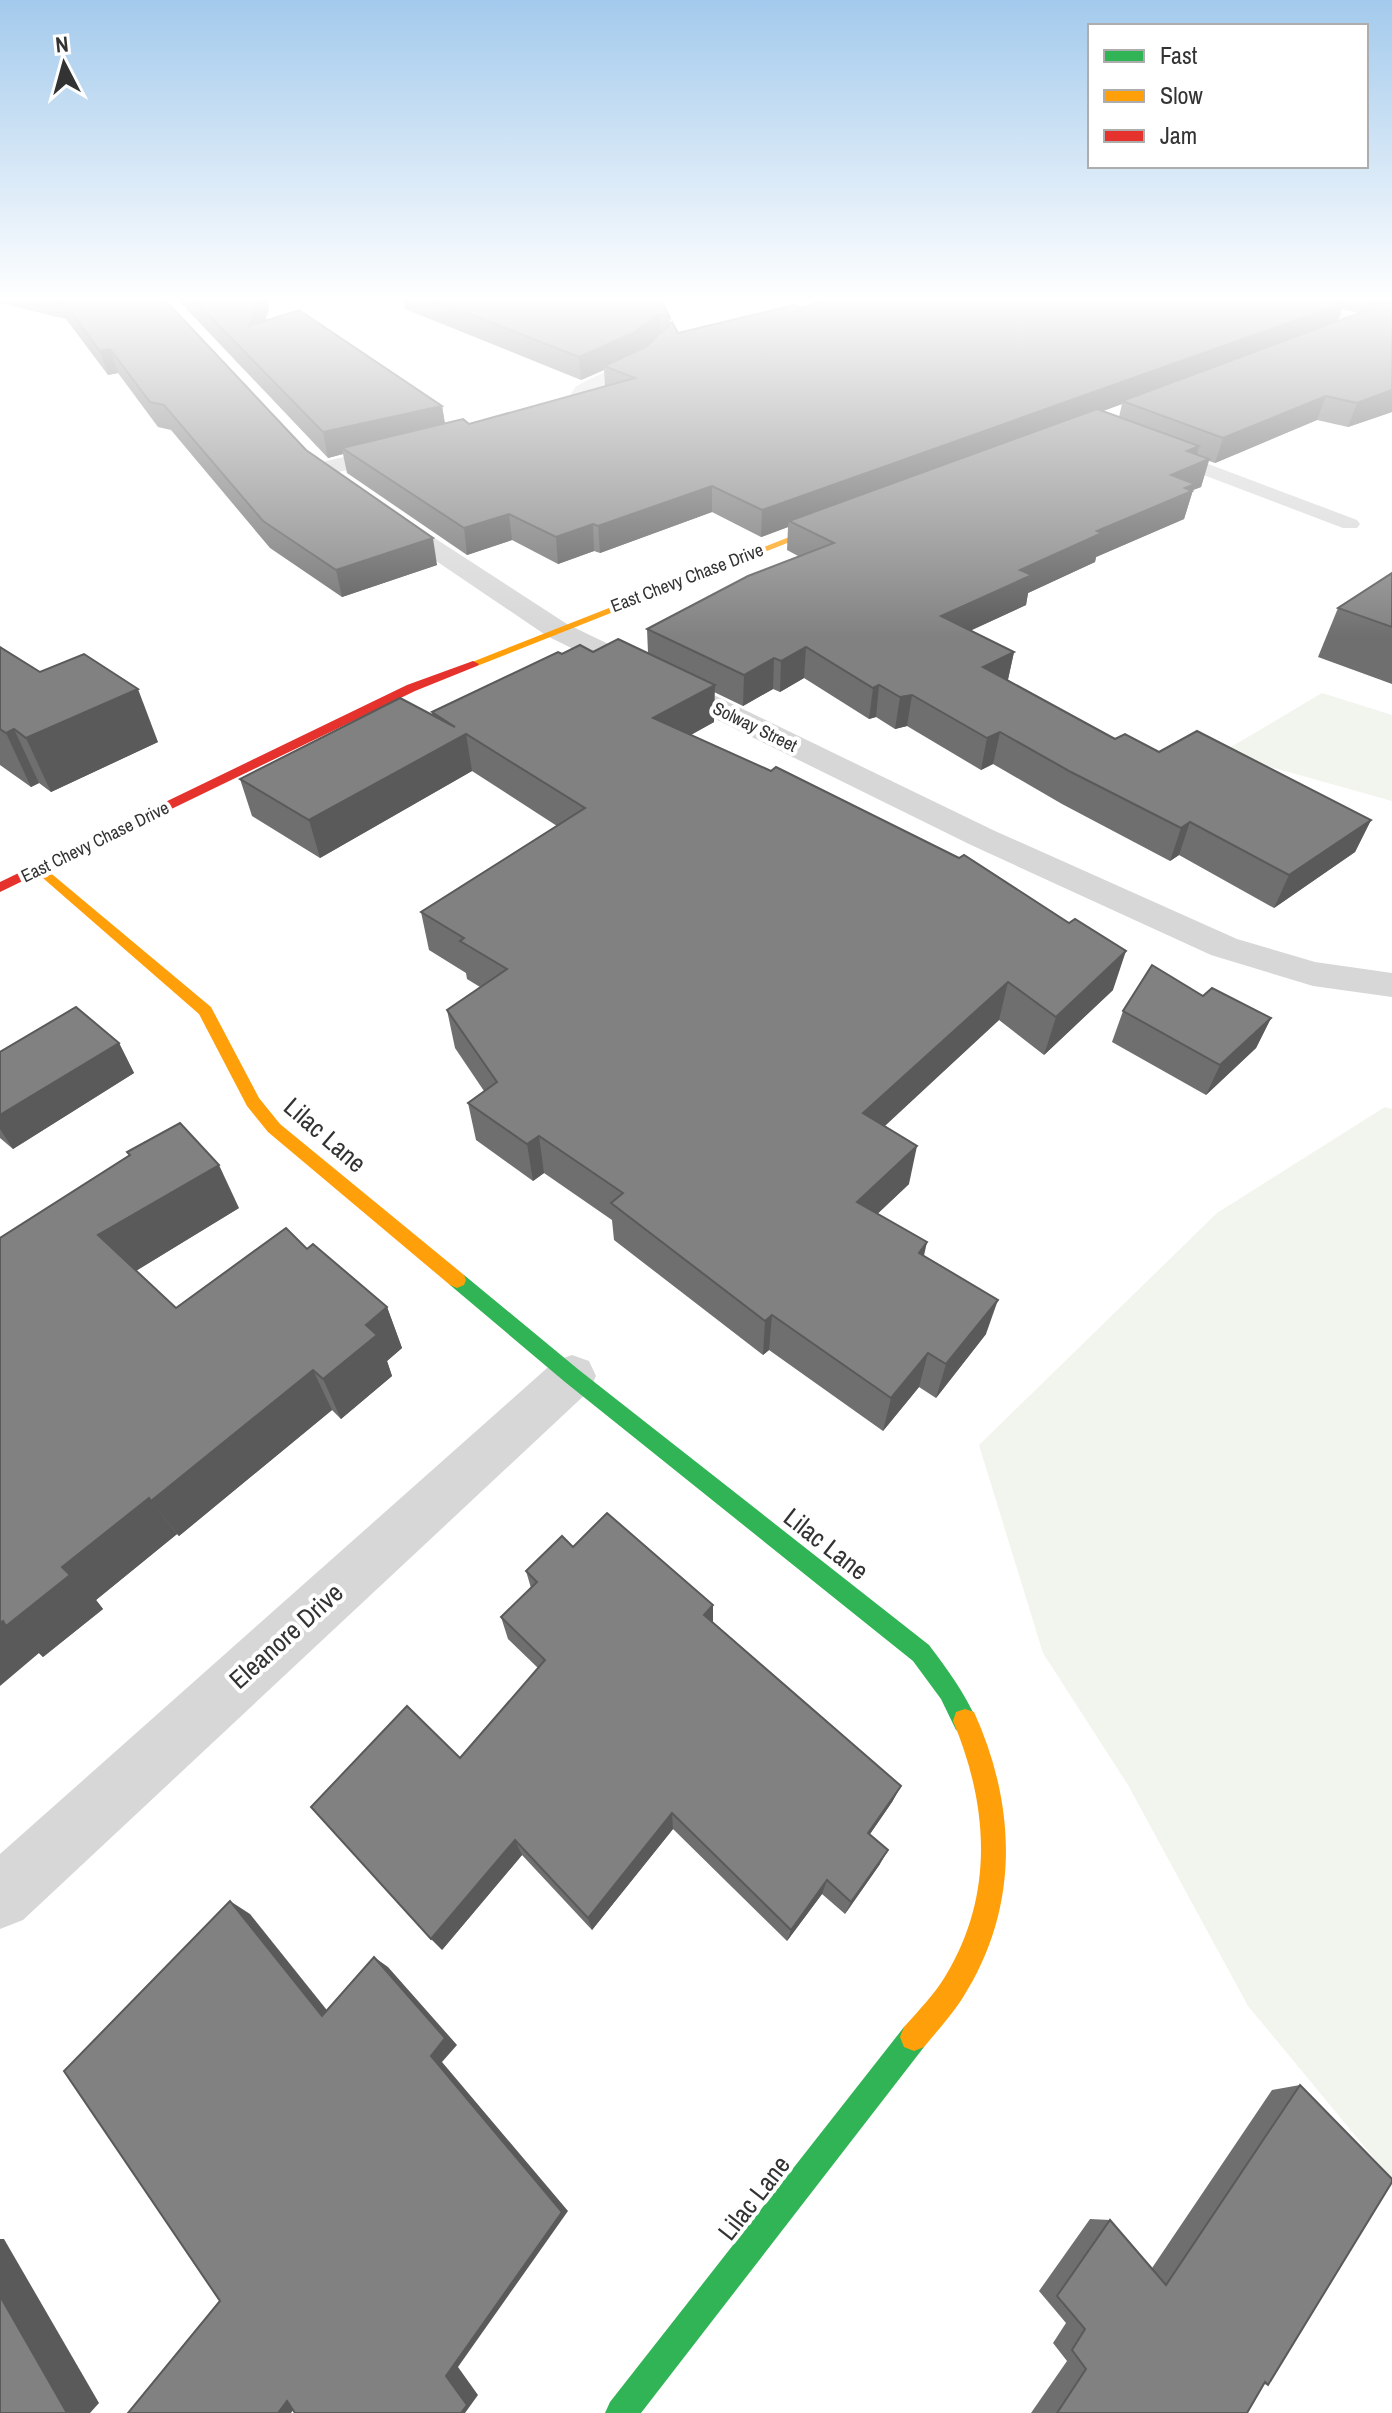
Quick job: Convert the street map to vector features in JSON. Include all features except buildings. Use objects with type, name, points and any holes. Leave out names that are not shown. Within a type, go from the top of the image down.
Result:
[{"type":"street","points":[[322,469],[430,443]]},
{"type":"street","name":"Solway Street","points":[[302,446],[322,469],[353,493],[557,630],[983,838],[1224,947],[1313,974],[1392,985]]},
{"type":"street","name":"East Chevy Chase Drive","points":[[0,888],[373,706],[557,630],[856,514]]},
{"type":"street","name":"Lilac Lane","points":[[41,869],[205,1011],[253,1102],[274,1128],[572,1376],[921,1653],[946,1684],[980,1749],[991,1786],[995,1847],[987,1908],[975,1946],[959,1980],[621,2413]]},
{"type":"street","name":"Eleanore Drive","points":[[0,1897],[572,1376]]},
{"type":"lane","points":[[1143,445],[1350,524]]},
{"type":"shaded area","points":[[1322,693],[1392,715],[1392,801],[1221,753]]},
{"type":"shaded area","points":[[1385,1107],[1392,1109],[1392,2180],[1248,2006],[1128,1785],[1043,1653],[979,1445],[1217,1213]]},
{"type":"traffic: fast","points":[[457,1280],[572,1376],[921,1653],[949,1691],[965,1721]]},
{"type":"traffic: fast","points":[[621,2413],[914,2037]]},
{"type":"traffic: slow","points":[[473,664],[843,519]]},
{"type":"traffic: slow","points":[[41,869],[205,1011],[253,1102],[274,1128],[457,1280]]},
{"type":"traffic: slow","points":[[914,2037],[959,1979],[984,1918],[991,1884],[993,1816],[988,1783],[979,1751],[965,1721]]},
{"type":"traffic: jam","points":[[0,888],[411,688],[473,664]]}]
